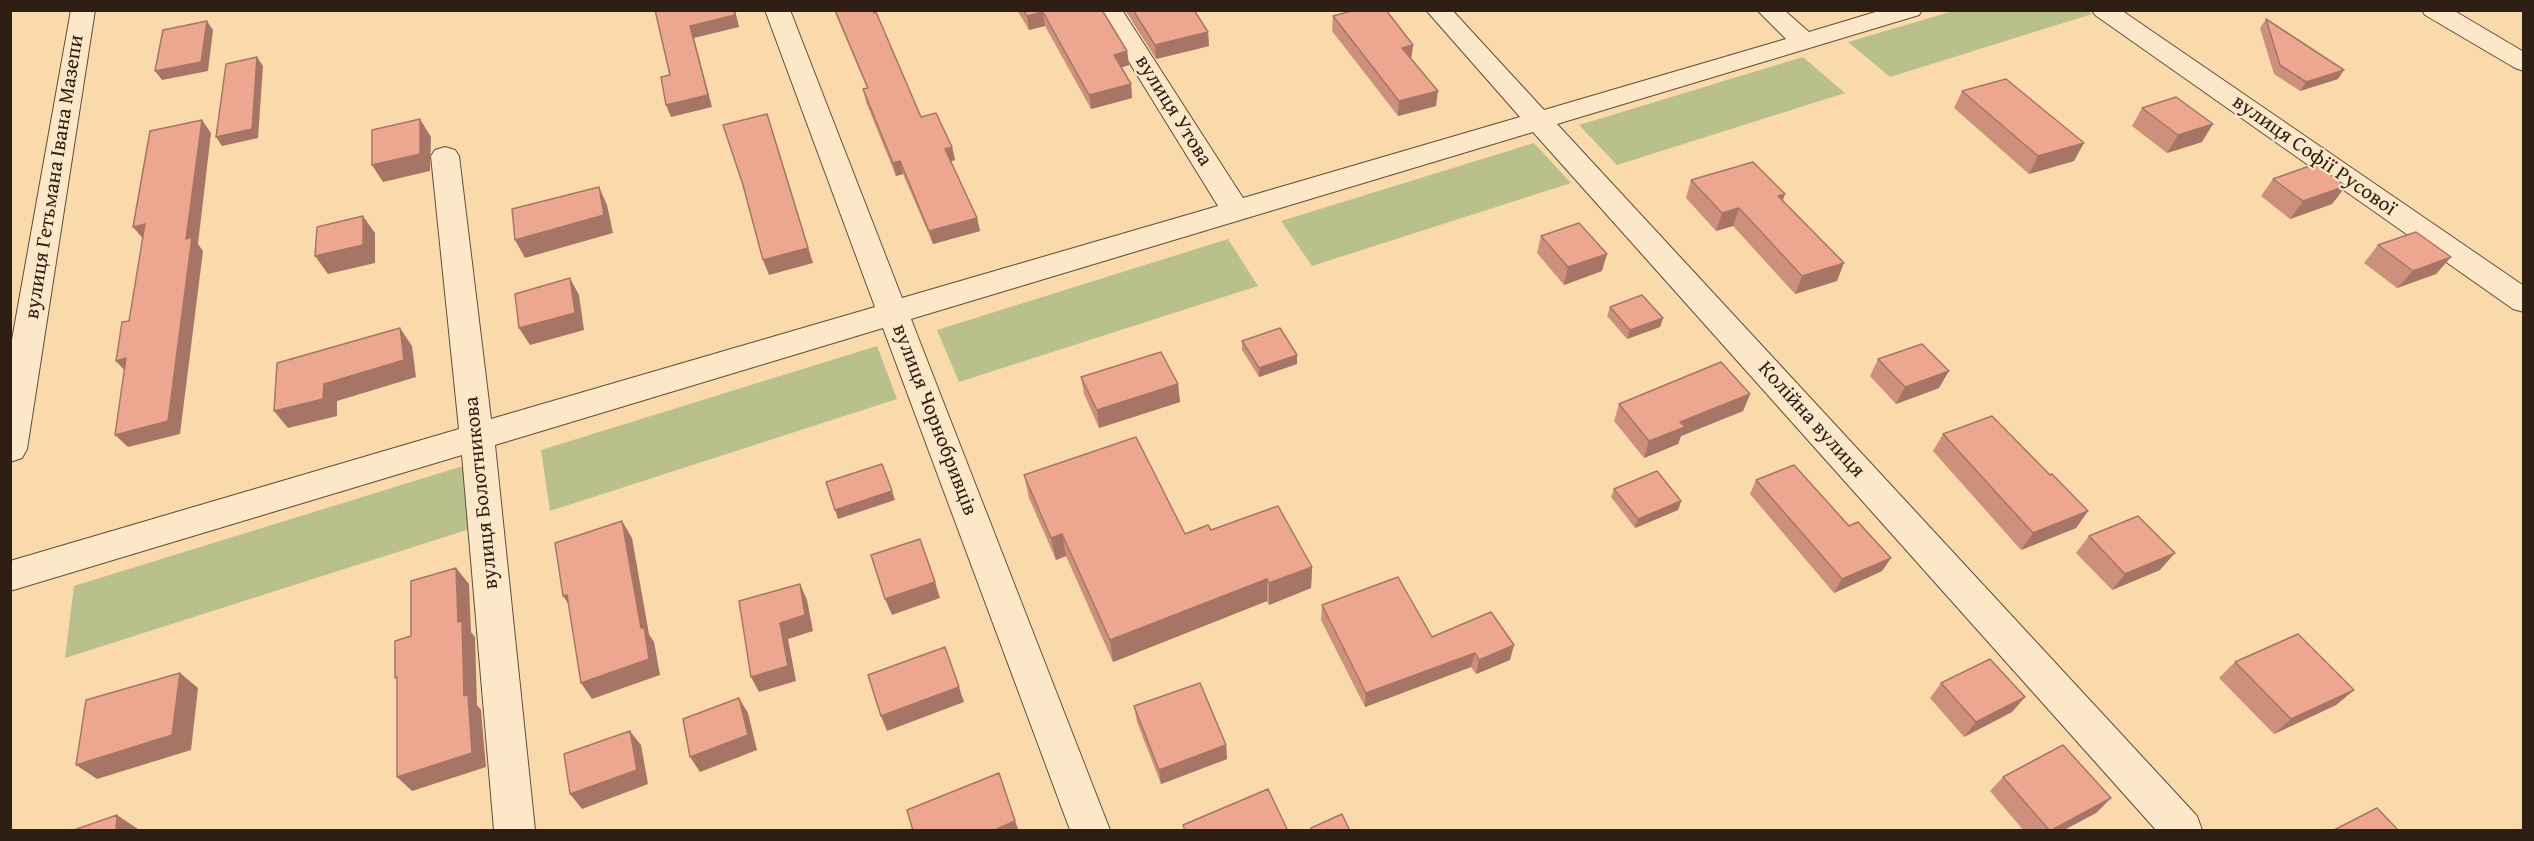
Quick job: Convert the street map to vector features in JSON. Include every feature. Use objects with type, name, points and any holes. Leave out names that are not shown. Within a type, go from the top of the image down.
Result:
[{"type":"street","name":"вулиця Гетьмана Івана Мазепи","points":[[10,449],[83,10]]},
{"type":"street","name":"вулиця Чорнобривців","points":[[777,10],[1090,831]]},
{"type":"street","name":"вулиця Утова","points":[[1109,10],[1236,211]]},
{"type":"street","name":"Колійна вулиця","points":[[1438,10],[2182,831]]},
{"type":"street","points":[[1769,10],[1805,42]]},
{"type":"street","points":[[10,576],[1910,10]]},
{"type":"street","name":"вулиця Софії Русової","points":[[2104,10],[2523,301]]},
{"type":"street","points":[[2434,10],[2523,63]]},
{"type":"street","name":"вулиця Болотникова","points":[[445,156],[477,437],[514,831]]},
{"type":"green space","points":[[2086,10],[2092,14],[1890,77],[1848,42],[1953,11]]},
{"type":"green space","points":[[1803,57],[1845,93],[1617,165],[1579,125]]},
{"type":"green space","points":[[1534,143],[1571,183],[1312,266],[1281,221]]},
{"type":"green space","points":[[1228,239],[1258,286],[959,382],[937,330]]},
{"type":"green space","points":[[877,346],[897,399],[550,511],[541,450]]},
{"type":"green space","points":[[466,465],[473,528],[65,658],[74,586]]},
{"type":"building","points":[[655,10],[734,10],[735,15],[690,26],[708,95],[666,105],[661,77],[670,75]]},
{"type":"building","points":[[835,10],[873,10],[874,13],[876,12],[921,117],[936,113],[952,147],[945,149],[977,218],[929,231],[900,161],[893,163],[863,89],[868,88]]},
{"type":"building","points":[[1023,10],[1102,10],[1127,51],[1114,55],[1131,84],[1089,95],[1043,12],[1027,16]]},
{"type":"building","points":[[1133,10],[1194,10],[1208,32],[1155,45]]},
{"type":"building","points":[[1355,10],[1386,10],[1413,45],[1402,48],[1438,91],[1399,101],[1333,16]]},
{"type":"building","points":[[2266,19],[2344,70],[2306,82],[2280,65]]},
{"type":"building","points":[[207,21],[201,62],[155,71],[163,30]]},
{"type":"building","points":[[257,57],[252,129],[216,137],[226,64]]},
{"type":"building","points":[[2006,79],[2084,143],[2038,156],[1962,91]]},
{"type":"building","points":[[2176,97],[2213,124],[2178,135],[2142,108]]},
{"type":"building","points":[[767,114],[808,248],[763,260],[743,185],[723,125]]},
{"type":"building","points":[[420,119],[420,154],[372,165],[372,130]]},
{"type":"building","points":[[202,120],[186,239],[192,237],[168,421],[115,435],[126,358],[116,361],[122,322],[129,321],[145,224],[133,227],[150,131]]},
{"type":"building","points":[[1753,162],[1785,194],[1778,196],[1844,263],[1802,276],[1739,208],[1722,213],[1691,180]]},
{"type":"building","points":[[2315,164],[2346,186],[2303,201],[2273,179]]},
{"type":"building","points":[[599,187],[604,215],[515,240],[512,209]]},
{"type":"building","points":[[363,216],[363,245],[315,256],[317,227]]},
{"type":"building","points":[[1579,223],[1607,254],[1568,267],[1541,236]]},
{"type":"building","points":[[2416,232],[2451,257],[2413,271],[2378,245]]},
{"type":"building","points":[[570,278],[575,313],[519,328],[515,294]]},
{"type":"building","points":[[1642,295],[1663,318],[1630,330],[1610,307]]},
{"type":"building","points":[[400,328],[404,360],[324,384],[323,399],[274,411],[277,363]]},
{"type":"building","points":[[1280,328],[1297,355],[1259,368],[1242,341]]},
{"type":"building","points":[[1922,344],[1949,371],[1905,387],[1878,359]]},
{"type":"building","points":[[1161,352],[1178,384],[1097,410],[1081,377]]},
{"type":"building","points":[[1721,362],[1750,394],[1680,422],[1685,427],[1649,441],[1619,404]]},
{"type":"building","points":[[1992,416],[2088,511],[2033,533],[1943,434]]},
{"type":"building","points":[[1136,437],[1185,534],[1208,525],[1211,530],[1278,506],[1312,567],[1269,583],[1267,579],[1110,640],[1062,534],[1051,538],[1024,475]]},
{"type":"building","points":[[882,464],[892,491],[835,510],[826,482]]},
{"type":"building","points":[[1794,465],[1849,526],[1858,522],[1891,558],[1842,579],[1756,480]]},
{"type":"building","points":[[1657,471],[1681,501],[1638,519],[1614,489]]},
{"type":"building","points":[[2138,516],[2175,553],[2125,574],[2089,536]]},
{"type":"building","points":[[622,521],[641,628],[644,627],[649,659],[581,683],[567,595],[563,596],[555,543]]},
{"type":"building","points":[[920,539],[935,582],[885,599],[871,555]]},
{"type":"building","points":[[456,568],[458,622],[462,621],[464,696],[468,694],[472,753],[397,777],[395,641],[411,636],[411,581]]},
{"type":"building","points":[[1398,577],[1432,637],[1491,612],[1514,645],[1479,660],[1475,653],[1366,693],[1322,605]]},
{"type":"building","points":[[800,584],[805,615],[780,623],[788,666],[751,677],[739,601]]},
{"type":"building","points":[[2298,634],[2354,690],[2291,719],[2235,662]]},
{"type":"building","points":[[945,647],[959,687],[881,716],[868,675]]},
{"type":"building","points":[[1990,659],[2025,697],[1976,722],[1941,683]]},
{"type":"building","points":[[180,673],[172,735],[76,765],[86,700]]},
{"type":"building","points":[[1200,683],[1226,745],[1159,770],[1134,706]]},
{"type":"building","points":[[739,698],[748,735],[690,757],[683,719]]},
{"type":"building","points":[[630,731],[637,770],[570,794],[564,754]]},
{"type":"building","points":[[2063,745],[2111,798],[2050,831],[2003,777]]},
{"type":"building","points":[[999,773],[1015,821],[992,831],[913,831],[907,810]]},
{"type":"building","points":[[1268,789],[1288,831],[1185,831],[1183,825]]},
{"type":"building","points":[[2377,808],[2399,831],[2332,831]]},
{"type":"building","points":[[1342,814],[1350,831],[1312,831],[1311,828]]},
{"type":"building","points":[[117,815],[116,831],[71,831]]}]
